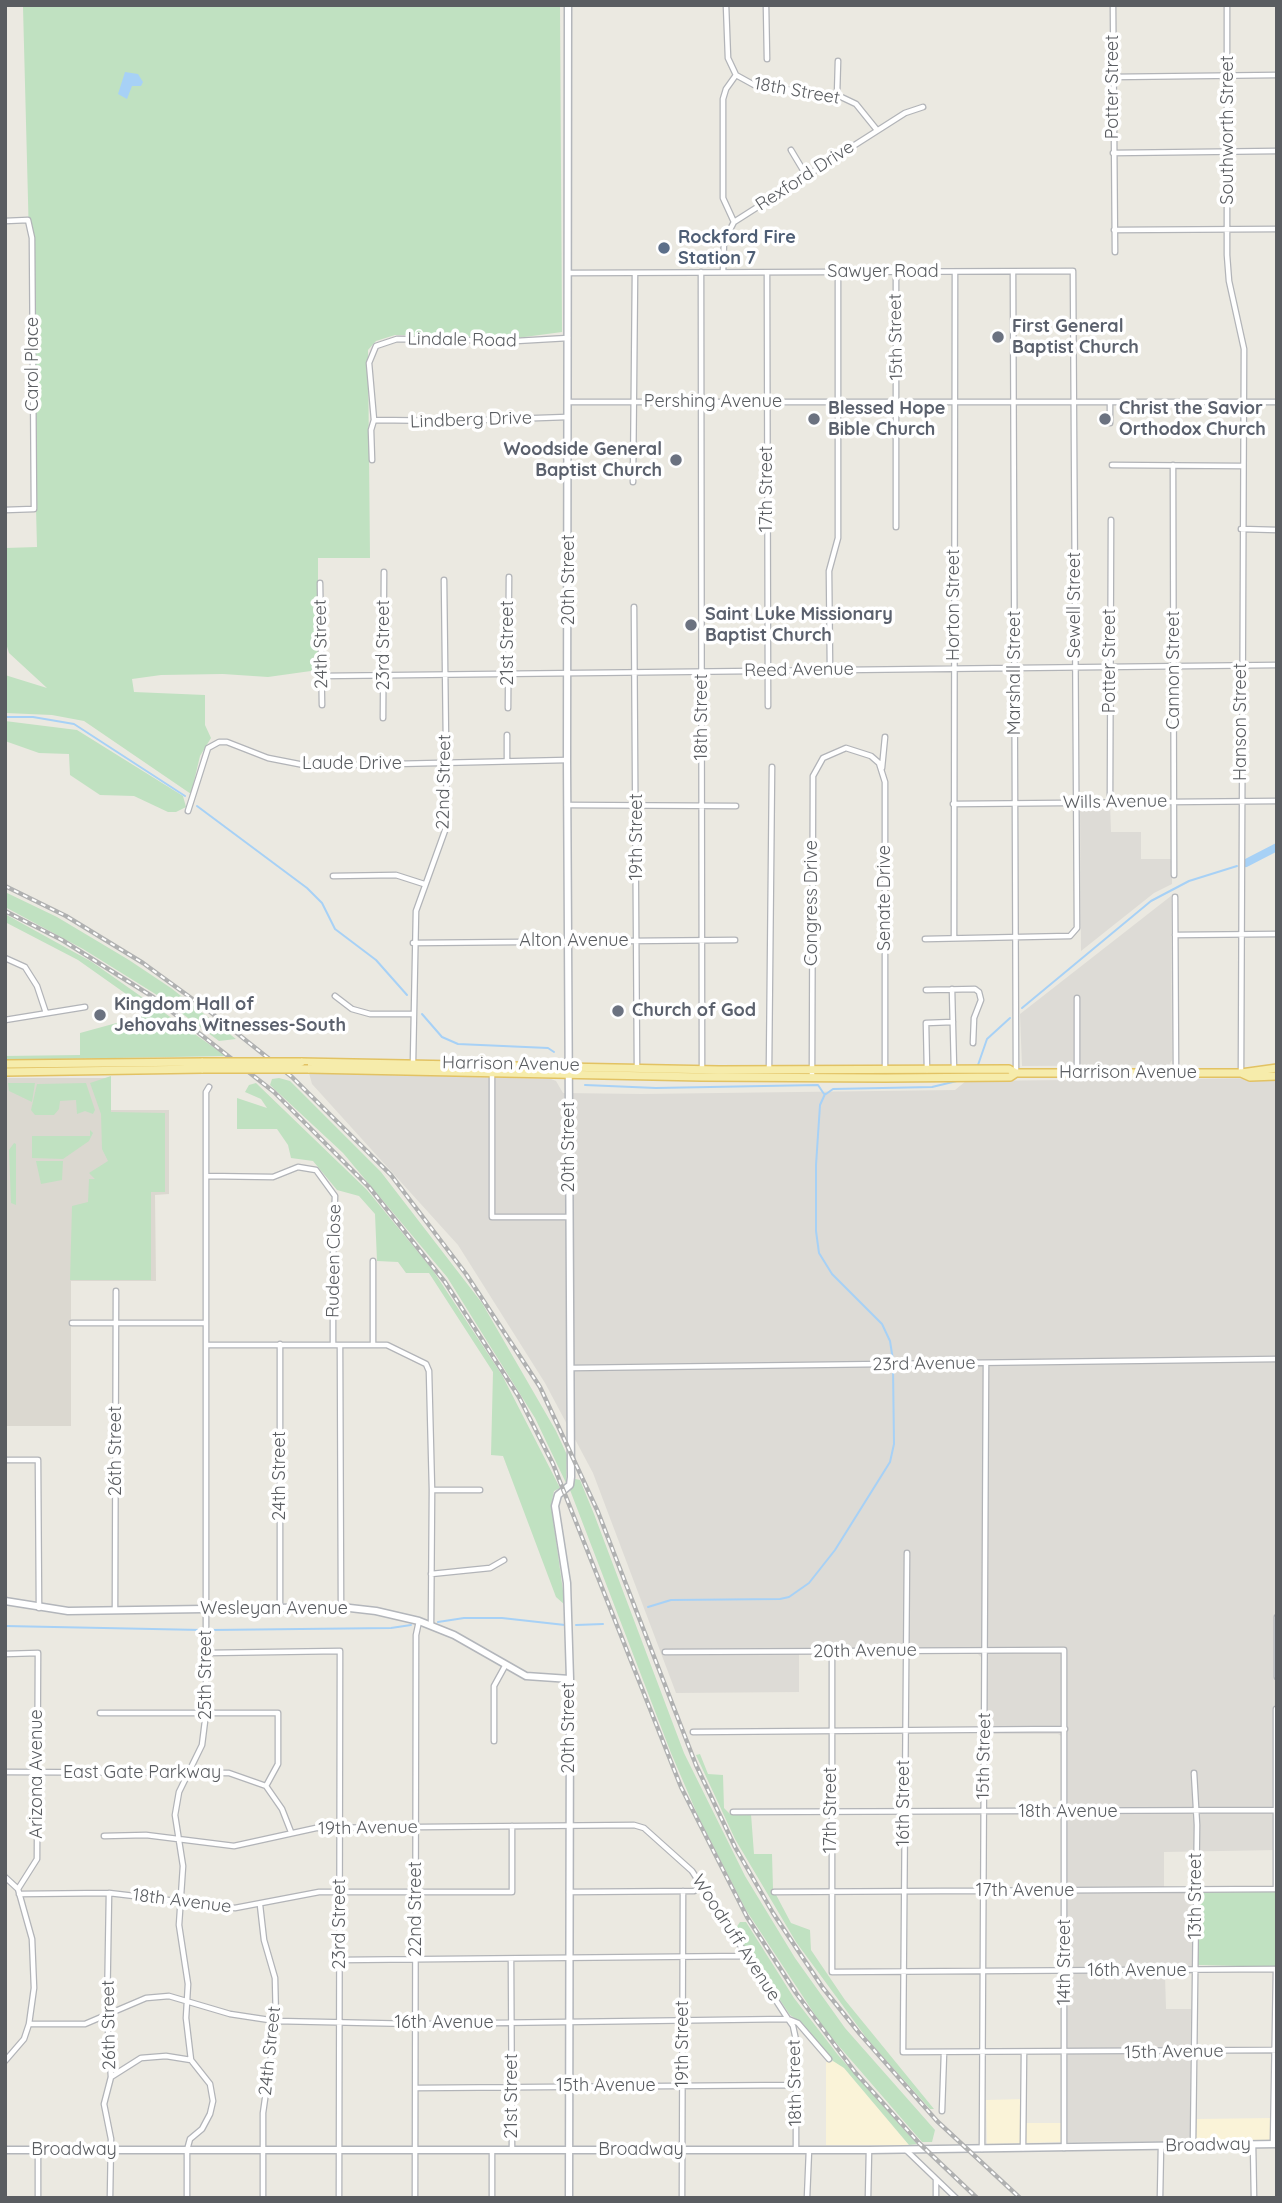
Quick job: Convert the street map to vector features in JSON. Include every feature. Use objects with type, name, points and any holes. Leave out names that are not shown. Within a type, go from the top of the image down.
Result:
[{"type":"main road","name":"Harrison Avenue","points":[[5,1072],[301,1062],[413,1062],[569,1065],[702,1073],[769,1070],[812,1074],[885,1070],[1009,1069],[1016,1073],[1241,1073],[1250,1077],[1277,1076]]},
{"type":"main road","name":"Harrison Avenue","points":[[5,1064],[492,1070],[569,1074],[1010,1077],[1016,1073]]},
{"type":"main road","name":"Harrison Avenue","points":[[1241,1073],[1249,1069],[1277,1068]]},
{"type":"street","name":"20th Street","points":[[568,5],[569,672],[566,761],[571,1482],[558,1495],[555,1506],[567,1583],[569,1679],[569,2198]]},
{"type":"street","name":"18th Street","points":[[726,5],[728,58],[736,75],[756,86],[837,95],[856,104],[877,130]]},
{"type":"street","points":[[766,5],[767,59]]},
{"type":"street","name":"Potter Street","points":[[1112,5],[1115,252]]},
{"type":"street","name":"Southworth Street","points":[[1227,5],[1227,255],[1229,281],[1244,349],[1242,370]]},
{"type":"street","points":[[837,95],[838,61]]},
{"type":"street","points":[[723,272],[724,241],[734,222],[723,198],[723,99],[726,89],[736,75]]},
{"type":"street","points":[[1112,77],[1277,75]]},
{"type":"street","name":"Rexford Drive","points":[[734,222],[877,130],[905,113],[923,107]]},
{"type":"street","points":[[791,150],[806,175]]},
{"type":"street","points":[[1114,153],[1277,151]]},
{"type":"street","name":"Carol Place","points":[[5,221],[28,220],[32,238],[34,509],[5,510]]},
{"type":"street","points":[[1114,230],[1277,229]]},
{"type":"street","name":"Sawyer Road","points":[[568,273],[1073,271]]},
{"type":"street","name":"Sewell Street","points":[[1015,936],[1070,936],[1077,928],[1073,271]]},
{"type":"street","name":"18th Street","points":[[701,272],[704,940],[702,1073]]},
{"type":"street","points":[[830,669],[829,571],[838,538],[838,272]]},
{"type":"street","name":"15th Street","points":[[896,272],[896,527]]},
{"type":"street","name":"Horton Street","points":[[954,937],[955,272]]},
{"type":"street","name":"Marshall Street","points":[[1013,272],[1016,1073]]},
{"type":"street","points":[[633,482],[635,273]]},
{"type":"street","name":"17th Street","points":[[767,273],[768,706]]},
{"type":"street","name":"Lindale Road","points":[[374,420],[369,363],[376,346],[397,339],[516,341],[568,338]]},
{"type":"street","name":"Hanson Street","points":[[1241,1073],[1242,370]]},
{"type":"street","name":"Pershing Avenue","points":[[568,402],[1277,402]]},
{"type":"street","points":[[1110,402],[1110,423]]},
{"type":"street","name":"Lindberg Drive","points":[[374,420],[568,418]]},
{"type":"street","points":[[372,460],[371,430],[374,420]]},
{"type":"street","points":[[1112,465],[1241,466]]},
{"type":"street","name":"Cannon Street","points":[[1173,465],[1174,875]]},
{"type":"street","name":"Potter Street","points":[[1110,802],[1111,520]]},
{"type":"street","points":[[1241,529],[1277,530]]},
{"type":"street","name":"23rd Street","points":[[383,718],[384,572]]},
{"type":"street","name":"21st Street","points":[[508,708],[509,577]]},
{"type":"street","name":"22nd Street","points":[[413,1062],[413,943],[416,911],[447,825],[444,762],[444,580]]},
{"type":"street","name":"24th Street","points":[[320,583],[322,705]]},
{"type":"street","name":"19th Street","points":[[634,607],[637,1068]]},
{"type":"street","name":"Reed Avenue","points":[[321,676],[1277,665]]},
{"type":"street","points":[[507,735],[507,761]]},
{"type":"street","name":"Senate Drive","points":[[885,737],[882,769],[885,782],[885,1070]]},
{"type":"street","name":"Laude Drive","points":[[188,811],[208,748],[219,742],[227,742],[295,765],[566,761]]},
{"type":"street","name":"Congress Drive","points":[[812,1074],[813,776],[823,758],[846,748],[871,756],[882,769]]},
{"type":"street","points":[[769,1070],[772,767]]},
{"type":"street","name":"Wills Avenue","points":[[953,804],[1277,801]]},
{"type":"street","points":[[567,805],[736,806]]},
{"type":"street","points":[[333,876],[396,875],[424,884]]},
{"type":"street","points":[[1175,897],[1176,1074]]},
{"type":"street","points":[[1175,935],[1277,934]]},
{"type":"street","points":[[925,939],[1015,936]]},
{"type":"street","name":"Alton Avenue","points":[[413,943],[735,940]]},
{"type":"street","points":[[5,958],[25,967],[37,986],[46,1013]]},
{"type":"street","points":[[952,989],[954,1070]]},
{"type":"street","points":[[926,990],[975,989],[981,995],[974,1018],[974,1043]]},
{"type":"street","points":[[335,996],[352,1009],[370,1014],[412,1014]]},
{"type":"street","points":[[1077,998],[1077,1073]]},
{"type":"street","points":[[5,1020],[85,1007]]},
{"type":"street","points":[[927,1070],[926,1023],[953,1022]]},
{"type":"street","points":[[492,1070],[492,1217],[569,1217]]},
{"type":"street","name":"25th Street","points":[[187,2150],[210,2114],[213,2101],[210,2084],[191,2060],[186,2018],[188,1984],[180,1948],[182,1900],[179,1839],[174,1815],[188,1772],[202,1745],[206,1713],[206,1092],[209,1087]]},
{"type":"street","name":"Rudeen Close","points":[[206,1175],[273,1177],[298,1167],[316,1170],[335,1196],[333,1258],[337,1266],[337,1287],[333,1296],[337,1345]]},
{"type":"street","points":[[373,1261],[373,1344]]},
{"type":"street","name":"26th Street","points":[[115,1610],[116,1291]]},
{"type":"street","points":[[72,1323],[205,1323]]},
{"type":"street","name":"24th Street","points":[[280,1344],[280,1608]]},
{"type":"street","points":[[206,1345],[373,1344],[398,1349],[426,1364],[429,1371],[432,1490],[430,1625]]},
{"type":"street","points":[[337,1345],[341,1607]]},
{"type":"street","name":"23rd Avenue","points":[[571,1368],[1277,1359]]},
{"type":"street","name":"15th Street","points":[[982,2149],[986,1363]]},
{"type":"street","points":[[5,1460],[38,1460],[39,1608]]},
{"type":"street","points":[[432,1490],[480,1490]]},
{"type":"street","name":"16th Street","points":[[903,2052],[907,1553]]},
{"type":"street","points":[[431,1574],[490,1568],[504,1560]]},
{"type":"street","name":"Wesleyan Avenue","points":[[5,1601],[68,1611],[341,1607],[419,1621],[454,1635],[526,1676],[569,1679]]},
{"type":"street","points":[[1277,1617],[1277,1677]]},
{"type":"street","name":"22nd Street","points":[[415,2198],[416,1635],[419,1621]]},
{"type":"street","name":"20th Avenue","points":[[665,1651],[1064,1650]]},
{"type":"street","name":"14th Street","points":[[1064,1650],[1064,2148]]},
{"type":"street","name":"23rd Street","points":[[207,1653],[340,1651],[339,2198]]},
{"type":"street","name":"17th Street","points":[[831,1970],[832,1651]]},
{"type":"street","name":"Arizona Avenue","points":[[5,1654],[38,1653],[37,1859],[19,1892]]},
{"type":"street","points":[[494,1741],[494,1686],[505,1666]]},
{"type":"street","points":[[1276,1709],[1276,1889]]},
{"type":"street","points":[[100,1713],[278,1713],[278,1764],[266,1786],[282,1809],[291,1832]]},
{"type":"street","points":[[693,1732],[1065,1729]]},
{"type":"street","name":"East Gate Parkway","points":[[5,1772],[229,1773],[266,1786]]},
{"type":"street","name":"13th Street","points":[[1193,2144],[1196,1890],[1194,1773]]},
{"type":"street","name":"18th Avenue","points":[[733,1812],[1276,1810]]},
{"type":"street","name":"19th Avenue","points":[[104,1836],[179,1839],[234,1846],[291,1832],[340,1828],[634,1825]]},
{"type":"street","name":"Woodruff Avenue","points":[[634,1825],[644,1828],[683,1861],[788,2019],[798,2023],[830,2059]]},
{"type":"street","name":"18th Avenue","points":[[19,1892],[109,1893],[234,1908],[260,1905],[302,1894],[512,1892],[512,1826]]},
{"type":"street","points":[[5,1877],[19,1892],[32,1939],[34,1987],[24,2039],[5,2061]]},
{"type":"street","points":[[569,1892],[694,1891],[700,1887]]},
{"type":"street","name":"17th Avenue","points":[[774,1892],[1276,1889]]},
{"type":"street","name":"19th Street","points":[[682,2198],[683,1891]]},
{"type":"street","name":"26th Street","points":[[109,1893],[107,2014],[111,2077],[104,2104],[111,2138],[110,2198]]},
{"type":"street","name":"24th Street","points":[[260,1905],[264,1940],[275,1978],[276,2021],[264,2101],[263,2198]]},
{"type":"street","points":[[340,1960],[747,1956]]},
{"type":"street","name":"21st Street","points":[[511,1959],[512,2149]]},
{"type":"street","points":[[1275,2144],[1276,1969]]},
{"type":"street","name":"16th Avenue","points":[[831,1970],[835,1973],[1276,1969]]},
{"type":"street","name":"16th Avenue","points":[[29,2024],[85,2024],[146,1997],[169,1996],[230,2014],[276,2021],[416,2024],[788,2019]]},
{"type":"street","name":"18th Street","points":[[788,2019],[796,2040],[796,2149]]},
{"type":"street","name":"15th Avenue","points":[[903,2052],[1276,2050]]},
{"type":"street","points":[[942,2111],[944,2053]]},
{"type":"street","points":[[1023,2148],[1024,2053]]},
{"type":"street","points":[[111,2077],[141,2058],[166,2056],[191,2060]]},
{"type":"street","name":"15th Avenue","points":[[416,2088],[796,2085]]},
{"type":"street","points":[[1253,2144],[1254,2198]]},
{"type":"street","name":"Broadway","points":[[5,2150],[869,2150],[1275,2144]]},
{"type":"street","points":[[1160,2145],[1160,2198]]},
{"type":"street","name":"21st Street","points":[[492,2149],[492,2198]]},
{"type":"street","name":"18th Street","points":[[807,2198],[809,2149]]},
{"type":"street","points":[[905,2149],[956,2198]]},
{"type":"street","points":[[187,2150],[187,2198]]},
{"type":"street","points":[[868,2198],[869,2150]]},
{"type":"street","points":[[38,2151],[38,2198]]},
{"type":"street","points":[[936,2179],[936,2198]]},
{"type":"shaded area","points":[[1110,803],[1111,832],[1141,832],[1141,859],[1172,859],[1172,884],[1154,893],[1081,951],[1080,806]]},
{"type":"shaded area","points":[[1171,896],[1172,1060],[1169,1065],[1022,1066],[1020,1014]]},
{"type":"shaded area","points":[[309,1073],[551,1079],[556,1081],[563,1093],[641,1094],[955,1090],[966,1081],[1277,1078],[1277,1850],[1164,1852],[1164,1888],[1192,1888],[1192,1974],[1165,1975],[1166,2009],[1191,2009],[1190,2141],[1061,2142],[1063,1737],[1058,1734],[981,1734],[983,1659],[977,1653],[799,1654],[799,1692],[676,1693],[593,1473],[545,1383],[458,1245],[312,1084]]},
{"type":"shaded area","points":[[5,1078],[111,1078],[111,1110],[169,1110],[169,1194],[155,1195],[156,1281],[71,1281],[71,1426],[5,1426]]},
{"type":"shaded area","points":[[836,2061],[909,2145],[826,2145],[826,2062]]},
{"type":"shaded area","points":[[1025,2099],[1026,2123],[1061,2123],[1061,2142],[987,2144],[986,2100]]},
{"type":"shaded area","points":[[1272,2118],[1271,2138],[1268,2141],[1196,2140],[1197,2119]]},
{"type":"green space","points":[[560,5],[562,332],[517,338],[395,335],[376,341],[368,350],[370,558],[318,558],[318,670],[268,677],[223,674],[161,675],[132,679],[134,692],[205,695],[205,725],[211,738],[200,756],[191,794],[84,721],[52,715],[5,713],[5,675],[47,688],[9,653],[5,640],[5,548],[37,547],[23,7]]},
{"type":"green space","points":[[5,721],[77,730],[183,796],[186,807],[176,812],[168,812],[134,796],[100,795],[70,775],[69,754],[39,753],[5,741]]},
{"type":"green space","points":[[5,892],[57,917],[129,960],[171,988],[236,1039],[219,1041],[157,995],[83,949],[5,907]]},
{"type":"green space","points":[[5,914],[92,962],[226,1056],[5,1060],[5,1056],[80,1055],[80,1033],[153,1013],[78,960],[5,922]]},
{"type":"green space","points":[[111,1076],[111,1112],[165,1113],[165,1192],[151,1192],[151,1280],[70,1280],[72,1206],[88,1202],[89,1179],[95,1179],[89,1173],[108,1161],[102,1149],[101,1114],[90,1083]]},
{"type":"green space","points":[[272,1079],[290,1081],[381,1172],[482,1303],[556,1431],[567,1455],[566,1483],[535,1418],[447,1277],[343,1153],[270,1085]]},
{"type":"green space","points":[[8,1083],[35,1083],[32,1102],[9,1091]]},
{"type":"green space","points":[[86,1083],[95,1110],[93,1114],[85,1111],[77,1114],[76,1100],[60,1101],[59,1109],[54,1115],[35,1115],[31,1110],[37,1084]]},
{"type":"green space","points":[[256,1083],[367,1190],[432,1269],[502,1375],[560,1488],[554,1491],[551,1505],[565,1605],[556,1597],[503,1456],[491,1455],[493,1372],[429,1273],[406,1273],[398,1262],[377,1261],[375,1214],[359,1196],[337,1190],[313,1161],[291,1158],[288,1145],[277,1129],[237,1129],[237,1098],[267,1108],[261,1099],[245,1092],[249,1085]]},
{"type":"green space","points":[[90,1130],[93,1133],[89,1141],[63,1159],[32,1158],[32,1136],[90,1136]]},
{"type":"green space","points":[[14,1143],[16,1205],[11,1203],[9,1150]]},
{"type":"green space","points":[[36,1161],[63,1161],[62,1180],[41,1184]]},
{"type":"green space","points":[[575,1479],[580,1480],[594,1514],[684,1753],[745,1876],[795,1958],[845,2028],[935,2130],[932,2142],[922,2142],[825,2030],[746,1910],[698,1816],[671,1753],[570,1490]]},
{"type":"green space","points":[[700,1754],[708,1774],[723,1775],[724,1808],[730,1814],[751,1814],[754,1854],[772,1854],[773,1889],[791,1923],[810,1930],[811,1950],[845,2000],[934,2109],[930,2109],[868,2040],[796,1942],[735,1839],[696,1755]]},
{"type":"green space","points":[[1201,1892],[1277,1892],[1277,1967],[1198,1965],[1198,1897]]},
{"type":"green space","points":[[740,1922],[746,1922],[794,1998],[838,2055],[917,2144],[909,2145],[844,2068],[833,2061],[803,2024],[790,2015],[734,1931]]},
{"type":"water","points":[[125,72],[138,74],[143,82],[141,86],[132,86],[127,99],[118,94]]},
{"type":"waterway","points":[[5,717],[33,717],[74,724],[185,796]]},
{"type":"waterway","points":[[197,806],[307,888],[322,903],[335,929],[376,960],[407,995]]},
{"type":"waterway","points":[[1246,863],[1277,847]]},
{"type":"waterway","points":[[1022,1008],[1151,901],[1189,881],[1237,866]]},
{"type":"waterway","points":[[422,1014],[442,1037],[458,1044],[548,1048],[554,1052]]},
{"type":"waterway","points":[[978,1065],[987,1039],[1010,1018]]},
{"type":"waterway","points":[[826,1094],[833,1089],[932,1087],[961,1080]]},
{"type":"waterway","points":[[585,1085],[656,1088],[818,1085],[824,1094]]},
{"type":"waterway","points":[[825,1094],[820,1105],[816,1165],[816,1231],[819,1253],[832,1274],[882,1324],[890,1341],[893,1360]]},
{"type":"waterway","points":[[648,1607],[671,1600],[780,1599],[789,1597],[809,1583],[835,1550],[890,1462],[894,1444],[893,1368]]},
{"type":"waterway","points":[[438,1622],[464,1618],[502,1618],[565,1625]]},
{"type":"waterway","points":[[576,1625],[603,1624]]},
{"type":"waterway","points":[[210,1630],[391,1628],[411,1625]]},
{"type":"waterway","points":[[5,1626],[202,1630]]},
{"type":"railway","points":[[5,886],[66,916],[143,963],[209,1011],[292,1077],[391,1175],[466,1274],[540,1387],[598,1512],[696,1765],[735,1847],[773,1913],[823,1988],[860,2034],[937,2121],[1020,2198]]},
{"type":"railway","points":[[5,911],[62,940],[153,997],[274,1092],[369,1187],[445,1282],[519,1397],[553,1464],[681,1787],[747,1917],[796,1993],[855,2072],[919,2143],[977,2198]]},
{"type":"place","name":"Rockford Fire Station 7","points":[[664,248]]},
{"type":"place","name":"First General Baptist Church","points":[[998,337]]},
{"type":"place","name":"Blessed Hope Bible Church","points":[[814,419]]},
{"type":"place","name":"Christ the Savior Orthodox Church","points":[[1105,419]]},
{"type":"place","name":"Woodside General Baptist Church","points":[[676,460]]},
{"type":"place","name":"Saint Luke Missionary Baptist Church","points":[[691,625]]},
{"type":"place","name":"Church of God","points":[[618,1011]]},
{"type":"place","name":"Kingdom Hall of Jehovahs Witnesses-South","points":[[100,1015]]}]
